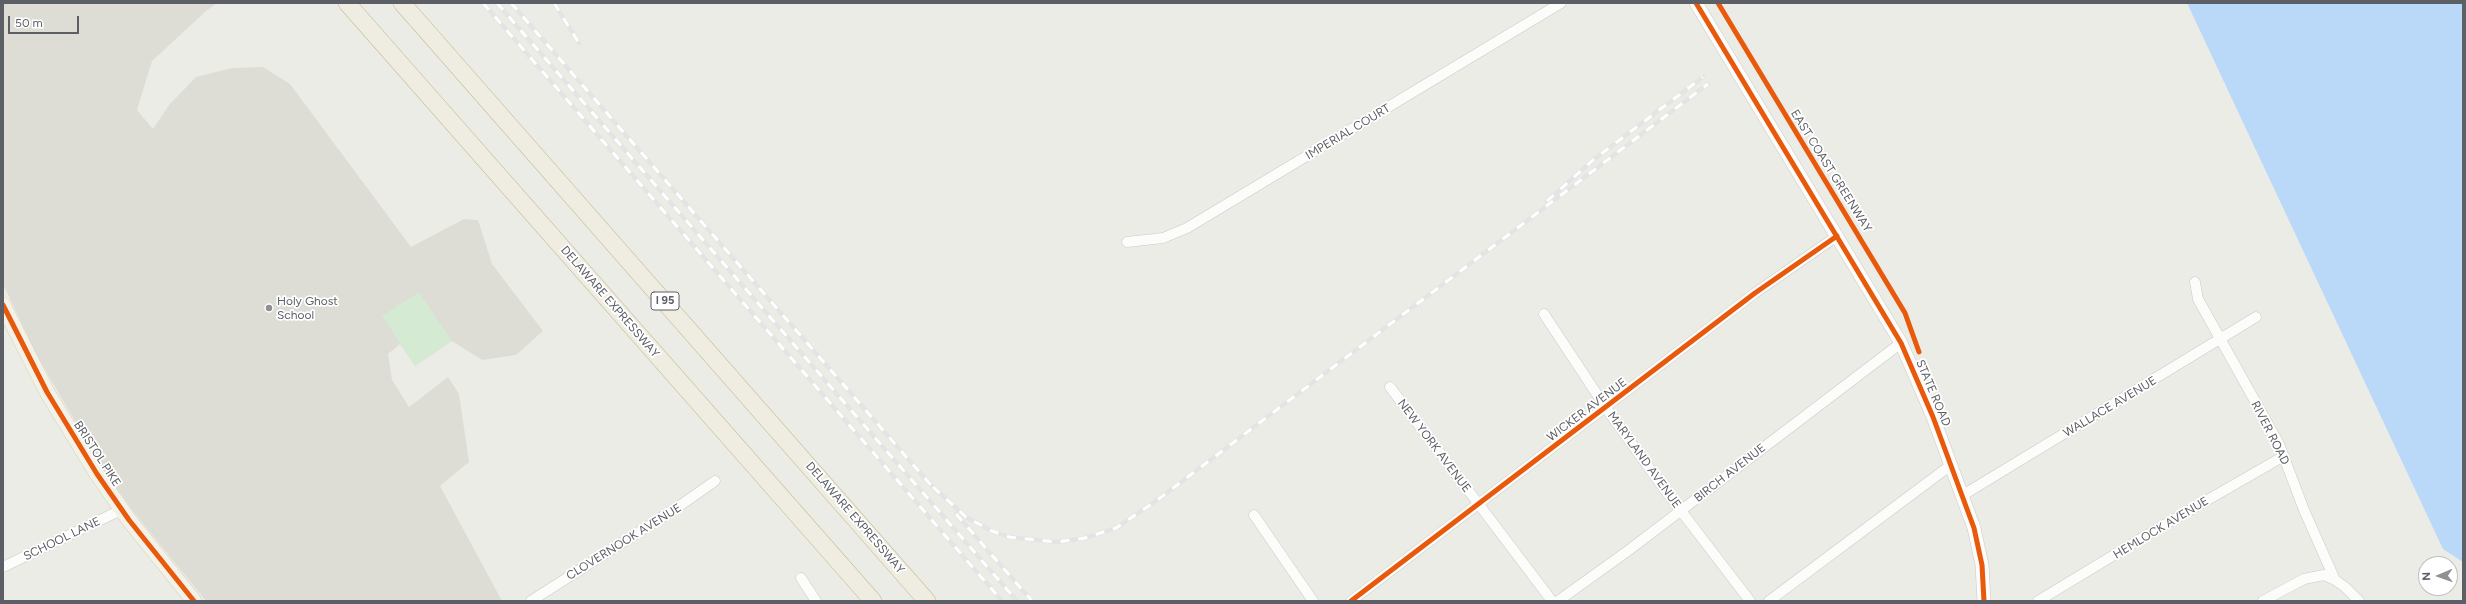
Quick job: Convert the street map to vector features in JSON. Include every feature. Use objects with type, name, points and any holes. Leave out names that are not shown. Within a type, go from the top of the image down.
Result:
[{"type":"highway","name":"DELAWARE EXPRESSWAY","points":[[347,3],[873,601]]},
{"type":"highway","name":"DELAWARE EXPRESSWAY","points":[[402,3],[927,601]]},
{"type":"highway","points":[[734,444],[785,486],[886,601]]},
{"type":"main road","name":"STATE ROAD","points":[[1696,3],[1900,343],[1963,495],[1978,546],[1984,601]]},
{"type":"main road","name":"BRISTOL PIKE","points":[[3,305],[7,324],[67,427],[121,510],[194,601]]},
{"type":"street","name":"IMPERIAL COURT","points":[[1127,242],[1163,238],[1187,228],[1561,3]]},
{"type":"street","name":"WICKER AVENUE","points":[[1351,601],[1756,293],[1837,236]]},
{"type":"street","name":"RIVER ROAD","points":[[2195,282],[2198,299],[2219,339],[2267,421],[2284,456],[2304,510],[2335,580],[2345,587],[2359,601]]},
{"type":"street","name":"MARYLAND AVENUE","points":[[1544,314],[1606,408],[1750,601]]},
{"type":"street","name":"WALLACE AVENUE","points":[[1963,495],[2256,317]]},
{"type":"street","name":"BIRCH AVENUE","points":[[1558,601],[1681,510],[1900,343]]},
{"type":"street","name":"NEW YORK AVENUE","points":[[1390,387],[1552,601]]},
{"type":"street","name":"HEMLOCK AVENUE","points":[[2038,601],[2284,456]]},
{"type":"street","points":[[1769,601],[1868,525],[1951,465]]},
{"type":"street","name":"CLOVERNOOK AVENUE","points":[[531,601],[678,507],[715,481]]},
{"type":"street","name":"SCHOOL LANE","points":[[3,567],[121,510]]},
{"type":"street","points":[[1254,515],[1313,601]]},
{"type":"street","points":[[2263,601],[2283,588],[2304,579],[2324,575],[2335,580]]},
{"type":"street","points":[[801,578],[816,601]]},
{"type":"shaded area","name":"Holy Ghost School","points":[[3,3],[217,3],[206,11],[152,61],[137,110],[153,129],[169,105],[196,77],[232,68],[263,67],[290,84],[411,247],[464,219],[478,220],[492,264],[543,331],[516,355],[482,360],[452,341],[415,366],[400,344],[388,354],[392,380],[409,407],[448,377],[459,394],[469,462],[440,486],[502,601],[206,601],[133,511],[102,467],[36,354],[3,284]]},
{"type":"green space","points":[[419,292],[452,341],[415,366],[382,316]]},
{"type":"water","points":[[2187,3],[2463,3],[2463,562],[2458,559],[2458,556],[2454,556],[2443,549]]},
{"type":"railway","points":[[483,3],[1002,601]]},
{"type":"railway","points":[[497,3],[1017,601]]},
{"type":"railway","points":[[511,3],[936,491]]},
{"type":"railway","points":[[554,3],[579,43]]},
{"type":"railway","points":[[1547,201],[1593,160],[1703,77]]},
{"type":"railway","points":[[933,487],[966,517],[992,531],[1009,537],[1057,542],[1085,538],[1116,528],[1156,501],[1708,84]]},
{"type":"railway","points":[[956,514],[1032,601]]},
{"type":"cycle path","points":[[1696,3],[1901,343],[1933,417],[1974,528],[1982,565],[1984,601]]},
{"type":"cycle path","name":"EAST COAST GREENWAY","points":[[1718,3],[1905,313],[1919,352]]},
{"type":"cycle path","points":[[1351,601],[1755,293],[1837,236]]},
{"type":"cycle path","points":[[3,305],[47,392],[97,474],[129,520],[194,601]]},
{"type":"place","name":"Holy Ghost School","points":[[269,308]]}]
